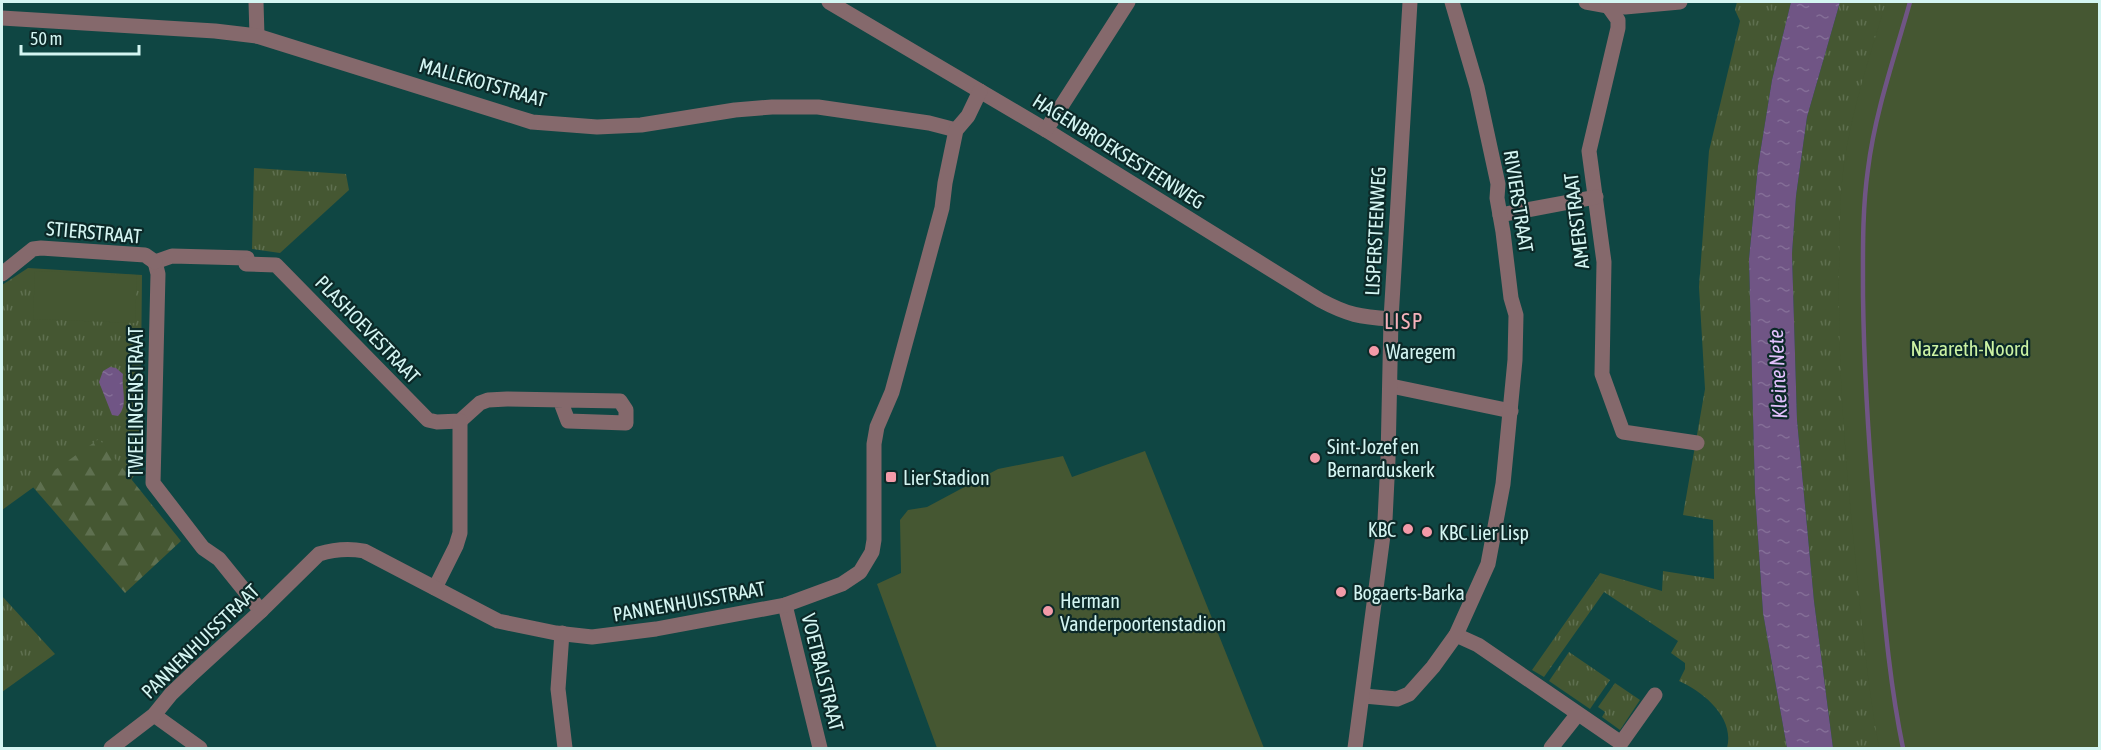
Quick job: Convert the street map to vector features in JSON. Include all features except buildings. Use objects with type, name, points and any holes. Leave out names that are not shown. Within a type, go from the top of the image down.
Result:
[{"type":"street","points":[[256,2],[257,36]]},
{"type":"street","name":"HAGENBROEKSESTEENWEG","points":[[829,2],[1046,130],[1320,300],[1342,312],[1391,319]]},
{"type":"street","points":[[1046,130],[1128,2]]},
{"type":"street","name":"LISPERSTEENWEG","points":[[1355,748],[1364,696],[1385,520],[1391,386],[1391,319],[1410,2]]},
{"type":"street","name":"RIVIERSTRAAT","points":[[1364,696],[1397,699],[1409,694],[1433,667],[1456,635],[1482,581],[1492,550],[1503,484],[1511,411],[1516,315],[1511,298],[1497,198],[1498,184],[1477,87],[1452,2]]},
{"type":"street","points":[[1586,2],[1608,6],[1641,7],[1680,2]]},
{"type":"street","name":"AMERSTRAAT","points":[[1608,6],[1617,20],[1618,28],[1589,151],[1604,262],[1602,374],[1623,432],[1697,442]]},
{"type":"street","name":"MALLEKOTSTRAAT","points":[[2,18],[257,36],[532,122],[597,128],[641,125],[744,109],[818,107],[929,123],[956,130]]},
{"type":"street","name":"PANNENHUISSTRAAT","points":[[111,748],[154,715],[171,694],[319,554],[339,549],[364,551],[498,621],[592,637],[744,614],[785,605],[842,584],[860,572],[872,552],[874,540],[874,444],[877,427],[892,392],[907,340],[942,208],[956,130],[968,116],[980,91]]},
{"type":"street","points":[[1500,215],[1596,197]]},
{"type":"street","name":"STIERSTRAAT","points":[[2,274],[33,249],[41,248],[145,255],[155,262]]},
{"type":"street","name":"PLASHOEVESTRAAT","points":[[155,262],[172,256],[276,265],[428,420],[460,421]]},
{"type":"street","name":"TWEELINGENSTRAAT","points":[[155,262],[158,273],[153,483],[202,548],[219,559],[261,611]]},
{"type":"street","points":[[1391,386],[1511,411]]},
{"type":"street","points":[[435,588],[460,533],[460,421],[480,403],[488,400],[560,400]]},
{"type":"street","name":"VOETBALSTRAAT","points":[[785,605],[820,748]]},
{"type":"street","points":[[562,633],[558,689],[565,748]]},
{"type":"street","points":[[1456,635],[1478,645],[1621,743],[1655,695]]},
{"type":"street","points":[[154,715],[200,748]]},
{"type":"street","points":[[1551,748],[1577,715]]},
{"type":"green space","points":[[1737,2],[1791,2],[1772,80],[1758,166],[1749,259],[1755,493],[1763,613],[1787,748],[1727,748],[1726,726],[1715,707],[1698,692],[1679,681],[1685,669],[1685,663],[1671,653],[1678,641],[1604,592],[1544,677],[1532,670],[1600,573],[1662,591],[1663,571],[1714,579],[1713,520],[1683,515],[1705,389],[1699,287],[1709,151],[1740,21],[1735,10]]},
{"type":"green space","name":"Nazareth-Noord","points":[[1840,2],[1910,2],[2099,748],[1833,748],[1814,601],[1797,420],[1792,254],[1796,196],[1807,117]]},
{"type":"green space","name":"Nazareth-Noord","points":[[1886,2],[2099,2],[2099,748],[1879,748],[1866,661],[1848,483],[1840,361],[1839,269],[1841,190],[1847,143],[1862,82]]},
{"type":"green space","points":[[254,168],[346,174],[349,190],[280,253],[252,249]]},
{"type":"green space","points":[[28,268],[142,275],[140,467],[131,480],[99,440],[2,510],[2,285]]},
{"type":"green space","points":[[35,271],[137,275],[135,323],[33,319]]},
{"type":"green space","points":[[99,439],[181,541],[125,593],[32,486]]},
{"type":"green space","name":"Herman Vanderpoortenstadion","points":[[1145,451],[1264,748],[937,748],[877,584],[901,573],[900,520],[908,510],[927,507],[998,469],[1063,456],[1072,477]]},
{"type":"green space","points":[[2,596],[55,654],[2,692]]},
{"type":"green space","points":[[1569,652],[1610,680],[1590,709],[1549,681]]},
{"type":"green space","points":[[1615,683],[1640,700],[1620,730],[1602,717],[1605,712],[1598,707]]},
{"type":"water","name":"Kleine Nete","points":[[1791,2],[1840,2],[1807,117],[1796,196],[1792,254],[1797,420],[1814,601],[1833,748],[1787,748],[1763,613],[1755,493],[1749,259],[1758,166],[1772,80]]},
{"type":"water","points":[[110,367],[116,368],[123,374],[124,402],[118,416],[112,415],[99,382],[103,371]]},
{"type":"waterway","points":[[1903,748],[1886,638],[1871,469],[1864,354],[1863,248],[1871,148],[1880,105],[1910,2]]},
{"type":"place","name":"Waregem","points":[[1374,351]]},
{"type":"place","name":"Sint-Jozef en Bernarduskerk","points":[[1315,458]]},
{"type":"place","name":"Lier Stadion","points":[[891,477]]},
{"type":"place","name":"KBC","points":[[1408,529]]},
{"type":"place","name":"KBC Lier Lisp","points":[[1427,532]]},
{"type":"place","name":"Bogaerts-Barka","points":[[1341,592]]},
{"type":"place","name":"Herman Vanderpoortenstadion","points":[[1048,611]]},
{"type":"district","name":"LISP","points":[[1404,321]]}]
